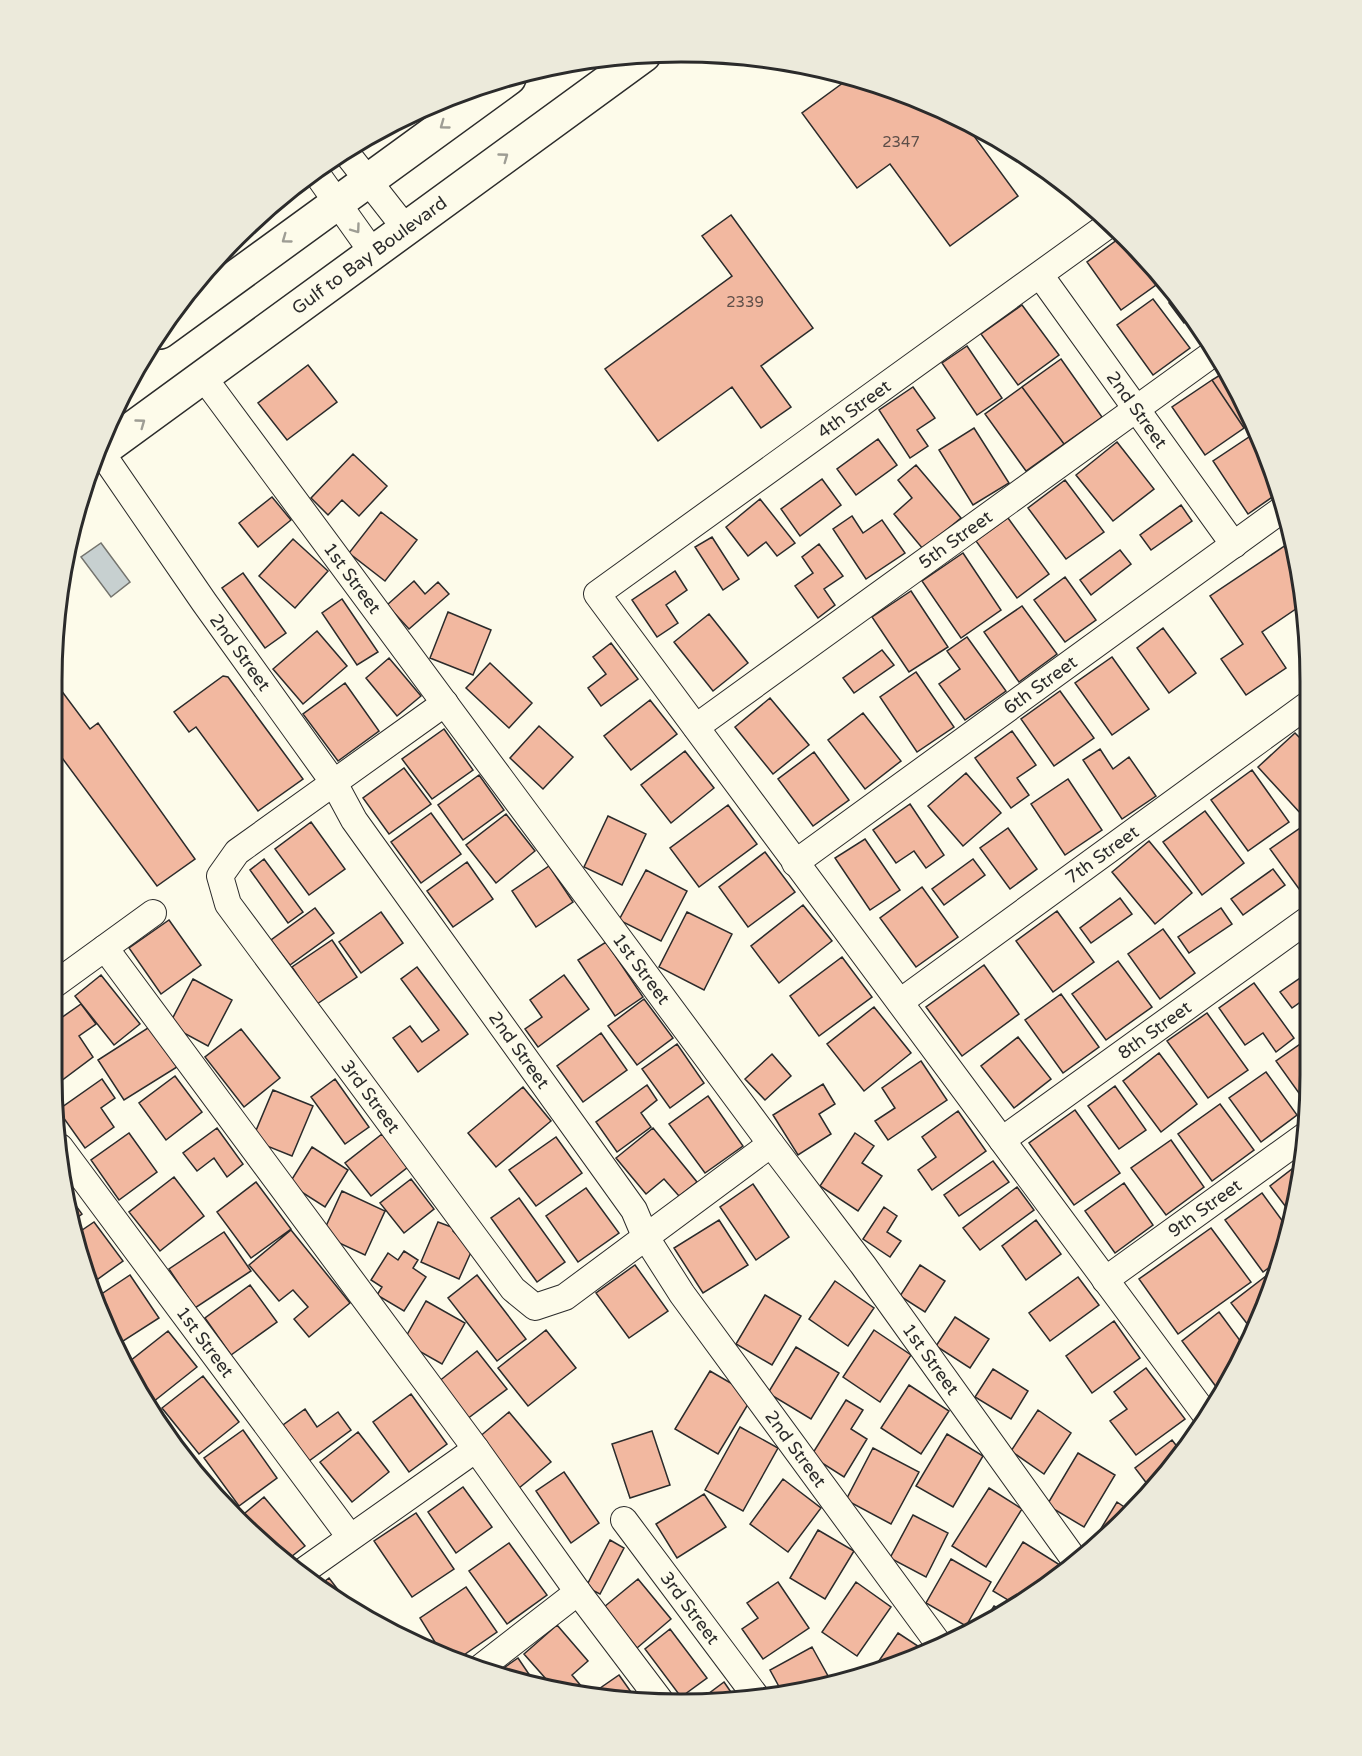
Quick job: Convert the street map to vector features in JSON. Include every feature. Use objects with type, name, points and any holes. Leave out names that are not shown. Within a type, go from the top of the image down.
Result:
[{"type":"main road","name":"Gulf to Bay Boulevard","points":[[108,447],[632,64]]},
{"type":"main road","points":[[181,317],[490,92]]},
{"type":"street","points":[[350,158],[406,229]]},
{"type":"street","points":[[320,178],[374,253]]},
{"type":"street","name":"4th Street","points":[[696,728],[597,594],[1103,229]]},
{"type":"street","name":"2nd Street","points":[[1040,275],[1234,545]]},
{"type":"street","name":"5th Street","points":[[696,728],[1209,357]]},
{"type":"street","name":"1st Street","points":[[204,378],[863,1265],[1071,1555]]},
{"type":"street","name":"2nd Street","points":[[102,462],[334,783],[354,820],[634,1210],[645,1236],[689,1304],[935,1639]]},
{"type":"street","name":"6th Street","points":[[795,863],[1277,513]]},
{"type":"street","points":[[334,783],[445,703]]},
{"type":"street","name":"7th Street","points":[[900,1002],[1300,710]]},
{"type":"street","points":[[696,728],[1202,1409]]},
{"type":"street","name":"3rd Street","points":[[334,783],[237,852],[220,876],[228,904],[513,1289],[535,1307],[565,1297],[645,1236]]},
{"type":"street","points":[[62,979],[153,914]]},
{"type":"street","name":"8th Street","points":[[1002,1140],[1300,925]]},
{"type":"street","points":[[105,948],[476,1449],[578,1592],[655,1693]]},
{"type":"street","name":"9th Street","points":[[1105,1280],[1296,1142]]},
{"type":"street","points":[[645,1236],[771,1144]]},
{"type":"street","name":"1st Street","points":[[67,1157],[350,1537]]},
{"type":"street","points":[[307,1568],[476,1449]]},
{"type":"street","name":"3rd Street","points":[[624,1520],[751,1690]]},
{"type":"street","points":[[486,1663],[578,1592]]},
{"type":"shaded area","points":[[101,543],[130,582],[111,597],[81,557]]},
{"type":"building","points":[[842,83],[880,94],[973,134],[1018,196],[950,246],[890,164],[857,188],[802,113]]},
{"type":"building","points":[[731,215],[813,328],[761,366],[791,407],[761,428],[732,387],[658,441],[605,369],[732,276],[702,236]]},
{"type":"building","points":[[1116,240],[1156,285],[1121,310],[1087,262]]},
{"type":"building","points":[[1153,299],[1190,348],[1153,375],[1117,325]]},
{"type":"building","points":[[1170,302],[1185,322],[1184,323]]},
{"type":"building","points":[[1022,305],[1059,355],[1018,385],[981,334]]},
{"type":"building","points":[[967,346],[1002,398],[977,415],[942,363]]},
{"type":"building","points":[[1061,359],[1102,417],[1064,444],[1022,387]]},
{"type":"building","points":[[308,365],[337,402],[287,440],[258,403]]},
{"type":"building","points":[[1220,375],[1246,427],[1244,428],[1212,380]]},
{"type":"building","points":[[1212,380],[1244,428],[1205,455],[1172,407]]},
{"type":"building","points":[[913,387],[935,418],[917,430],[928,446],[910,458],[879,410]]},
{"type":"building","points":[[1022,387],[1064,444],[1026,471],[985,414]]},
{"type":"building","points":[[974,428],[1009,483],[973,505],[939,450]]},
{"type":"building","points":[[1250,436],[1272,497],[1248,514],[1213,461]]},
{"type":"building","points":[[878,439],[897,465],[856,495],[837,469]]},
{"type":"building","points":[[1117,442],[1154,489],[1113,521],[1076,475]]},
{"type":"building","points":[[353,454],[387,486],[359,516],[342,500],[328,515],[311,498]]},
{"type":"building","points":[[916,465],[961,518],[923,549],[894,514],[912,498],[898,480]]},
{"type":"building","points":[[822,479],[841,505],[800,536],[781,509]]},
{"type":"building","points":[[1065,480],[1104,532],[1066,559],[1028,508]]},
{"type":"building","points":[[272,497],[291,520],[258,547],[239,523]]},
{"type":"building","points":[[760,499],[795,543],[777,556],[766,542],[748,556],[726,527]]},
{"type":"building","points":[[1181,505],[1192,521],[1151,550],[1140,535]]},
{"type":"building","points":[[381,512],[417,540],[385,581],[349,553]]},
{"type":"building","points":[[852,516],[863,533],[882,520],[905,553],[866,579],[833,529]]},
{"type":"building","points":[[1008,518],[1049,574],[1017,598],[976,541]]},
{"type":"building","points":[[712,537],[739,579],[723,590],[695,547]]},
{"type":"building","points":[[293,539],[328,571],[295,608],[259,576]]},
{"type":"building","points":[[819,544],[843,576],[824,589],[835,605],[818,618],[795,586],[813,573],[802,557]]},
{"type":"building","points":[[1285,546],[1296,609],[1262,632],[1286,668],[1246,695],[1221,659],[1243,644],[1210,596]]},
{"type":"building","points":[[1120,550],[1131,564],[1091,595],[1080,580]]},
{"type":"building","points":[[963,553],[1001,610],[961,638],[922,581]]},
{"type":"building","points":[[675,571],[687,590],[666,605],[678,623],[657,637],[632,600]]},
{"type":"building","points":[[243,573],[286,633],[265,648],[222,588]]},
{"type":"building","points":[[1065,577],[1096,620],[1065,642],[1034,600]]},
{"type":"building","points":[[414,581],[425,594],[438,582],[449,594],[409,629],[387,605]]},
{"type":"building","points":[[911,591],[948,647],[909,672],[872,617]]},
{"type":"building","points":[[342,599],[378,652],[357,665],[322,613]]},
{"type":"building","points":[[1022,606],[1057,654],[1019,682],[984,632]]},
{"type":"building","points":[[448,612],[491,630],[473,675],[430,658]]},
{"type":"building","points":[[709,614],[748,663],[713,691],[674,642]]},
{"type":"building","points":[[1163,628],[1196,673],[1169,693],[1137,648]]},
{"type":"building","points":[[317,631],[347,666],[303,704],[273,669]]},
{"type":"building","points":[[967,637],[1006,691],[965,720],[939,684],[960,669],[947,651]]},
{"type":"building","points":[[611,643],[638,679],[601,706],[588,688],[606,674],[593,657]]},
{"type":"building","points":[[882,650],[894,665],[854,693],[843,678]]},
{"type":"building","points":[[1112,657],[1149,709],[1112,735],[1075,683]]},
{"type":"building","points":[[389,658],[421,696],[397,716],[366,678]]},
{"type":"building","points":[[490,663],[532,703],[509,728],[466,688]]},
{"type":"building","points":[[916,672],[954,727],[917,752],[880,697]]},
{"type":"building","points":[[223,676],[228,677],[303,779],[258,811],[196,727],[189,732],[174,712]]},
{"type":"building","points":[[345,683],[379,731],[338,761],[303,714]]},
{"type":"building","points":[[62,691],[90,729],[98,723],[195,859],[157,886],[62,758]]},
{"type":"building","points":[[1060,691],[1094,738],[1054,766],[1021,719]]},
{"type":"building","points":[[770,698],[809,745],[773,774],[735,727]]},
{"type":"building","points":[[650,700],[677,734],[631,770],[604,736]]},
{"type":"building","points":[[863,713],[901,761],[865,789],[828,740]]},
{"type":"building","points":[[539,726],[573,757],[543,789],[510,758]]},
{"type":"building","points":[[444,729],[473,770],[432,799],[402,759]]},
{"type":"building","points":[[1012,731],[1036,765],[1017,778],[1029,795],[1011,808],[975,758]]},
{"type":"building","points":[[1295,733],[1300,738],[1300,813],[1258,767]]},
{"type":"building","points":[[1100,749],[1113,769],[1129,757],[1156,796],[1122,819],[1083,760]]},
{"type":"building","points":[[685,751],[714,788],[671,823],[641,785]]},
{"type":"building","points":[[814,752],[849,800],[813,826],[778,779]]},
{"type":"building","points":[[404,768],[431,804],[389,834],[363,798]]},
{"type":"building","points":[[1252,770],[1289,822],[1248,851],[1211,800]]},
{"type":"building","points":[[966,773],[1001,813],[963,846],[928,806]]},
{"type":"building","points":[[479,775],[504,810],[463,840],[438,805]]},
{"type":"building","points":[[1068,779],[1102,830],[1065,855],[1031,804]]},
{"type":"building","points":[[910,804],[944,855],[926,868],[914,851],[896,863],[873,830]]},
{"type":"building","points":[[728,805],[757,844],[699,887],[670,848]]},
{"type":"building","points":[[1205,811],[1244,863],[1202,895],[1163,842]]},
{"type":"building","points":[[431,813],[461,854],[421,883],[391,842]]},
{"type":"building","points":[[506,814],[535,851],[496,883],[466,845]]},
{"type":"building","points":[[608,816],[646,834],[622,885],[584,867]]},
{"type":"building","points":[[311,822],[345,869],[309,895],[275,849]]},
{"type":"building","points":[[1008,828],[1037,869],[1010,889],[980,848]]},
{"type":"building","points":[[1300,828],[1300,890],[1270,849]]},
{"type":"building","points":[[865,839],[900,890],[870,910],[835,858]]},
{"type":"building","points":[[1149,841],[1192,893],[1155,924],[1112,872]]},
{"type":"building","points":[[765,852],[795,892],[748,927],[719,887]]},
{"type":"building","points":[[264,859],[303,912],[288,923],[250,870]]},
{"type":"building","points":[[973,859],[985,875],[944,905],[932,889]]},
{"type":"building","points":[[467,862],[493,899],[453,927],[427,891]]},
{"type":"building","points":[[549,866],[573,902],[536,927],[512,891]]},
{"type":"building","points":[[1273,869],[1285,885],[1243,915],[1231,899]]},
{"type":"building","points":[[646,870],[687,891],[661,941],[619,920]]},
{"type":"building","points":[[922,887],[958,937],[916,967],[880,918]]},
{"type":"building","points":[[1120,898],[1132,914],[1091,943],[1080,928]]},
{"type":"building","points":[[803,905],[832,941],[779,983],[751,946]]},
{"type":"building","points":[[315,908],[334,933],[290,965],[271,940]]},
{"type":"building","points":[[1221,908],[1232,924],[1189,953],[1178,937]]},
{"type":"building","points":[[1057,911],[1094,962],[1053,992],[1016,941]]},
{"type":"building","points":[[381,912],[403,943],[361,973],[339,942]]},
{"type":"building","points":[[687,912],[732,934],[704,990],[659,967]]},
{"type":"building","points":[[169,920],[201,965],[161,994],[129,948]]},
{"type":"building","points":[[1163,929],[1195,973],[1160,999],[1128,954]]},
{"type":"building","points":[[332,940],[357,977],[317,1004],[292,967]]},
{"type":"building","points":[[606,942],[643,997],[615,1016],[578,960]]},
{"type":"building","points":[[842,957],[872,997],[819,1036],[790,996]]},
{"type":"building","points":[[1118,961],[1152,1007],[1106,1040],[1072,994]]},
{"type":"building","points":[[984,965],[1019,1014],[962,1056],[926,1007]]},
{"type":"building","points":[[417,967],[468,1034],[418,1072],[393,1038],[410,1026],[422,1042],[439,1030],[401,979]]},
{"type":"building","points":[[101,975],[140,1024],[114,1045],[75,996]]},
{"type":"building","points":[[564,975],[589,1009],[538,1047],[525,1029],[542,1017],[530,1000]]},
{"type":"building","points":[[1300,978],[1300,1002],[1292,1008],[1280,992]]},
{"type":"building","points":[[193,979],[232,1000],[208,1046],[169,1025]]},
{"type":"building","points":[[1254,983],[1294,1038],[1276,1052],[1263,1033],[1245,1045],[1219,1008]]},
{"type":"building","points":[[1061,994],[1099,1047],[1063,1073],[1025,1020]]},
{"type":"building","points":[[644,999],[673,1038],[637,1065],[608,1026]]},
{"type":"building","points":[[81,1004],[96,1024],[79,1036],[93,1057],[62,1080],[62,1075],[62,1017]]},
{"type":"building","points":[[874,1007],[911,1053],[864,1091],[827,1044]]},
{"type":"building","points":[[1207,1013],[1248,1070],[1208,1098],[1167,1041]]},
{"type":"building","points":[[151,1026],[177,1067],[124,1100],[98,1060]]},
{"type":"building","points":[[241,1029],[280,1078],[244,1107],[205,1057]]},
{"type":"building","points":[[601,1033],[627,1070],[583,1102],[557,1066]]},
{"type":"building","points":[[1018,1037],[1051,1079],[1014,1108],[981,1066]]},
{"type":"building","points":[[677,1044],[704,1083],[670,1108],[642,1069]]},
{"type":"building","points":[[1300,1044],[1300,1094],[1276,1061]]},
{"type":"building","points":[[1159,1053],[1197,1104],[1161,1132],[1123,1081]]},
{"type":"building","points":[[772,1054],[791,1076],[765,1100],[745,1079]]},
{"type":"building","points":[[921,1061],[947,1100],[888,1140],[875,1121],[895,1108],[882,1088]]},
{"type":"building","points":[[1266,1072],[1297,1115],[1261,1142],[1229,1098]]},
{"type":"building","points":[[175,1076],[202,1112],[166,1140],[139,1103]]},
{"type":"building","points":[[102,1079],[115,1098],[101,1108],[114,1127],[85,1148],[63,1117],[63,1107]]},
{"type":"building","points":[[335,1079],[369,1127],[345,1144],[311,1097]]},
{"type":"building","points":[[823,1084],[835,1104],[819,1114],[831,1134],[798,1155],[773,1115]]},
{"type":"building","points":[[647,1085],[657,1100],[641,1113],[651,1127],[617,1152],[596,1122]]},
{"type":"building","points":[[1115,1086],[1146,1130],[1119,1149],[1088,1106]]},
{"type":"building","points":[[523,1087],[551,1121],[496,1167],[468,1133]]},
{"type":"building","points":[[273,1090],[313,1106],[292,1156],[252,1140]]},
{"type":"building","points":[[708,1096],[743,1146],[705,1173],[669,1124]]},
{"type":"building","points":[[1220,1104],[1254,1150],[1212,1181],[1178,1134]]},
{"type":"building","points":[[1075,1110],[1120,1173],[1074,1205],[1029,1143]]},
{"type":"building","points":[[958,1111],[986,1151],[932,1190],[918,1170],[936,1157],[922,1137]]},
{"type":"building","points":[[217,1128],[243,1164],[227,1177],[214,1158],[197,1171],[183,1153]]},
{"type":"building","points":[[653,1128],[697,1182],[679,1196],[664,1179],[646,1194],[616,1158]]},
{"type":"building","points":[[129,1133],[157,1172],[119,1200],[91,1160]]},
{"type":"building","points":[[855,1133],[874,1146],[862,1163],[882,1176],[858,1211],[820,1186]]},
{"type":"building","points":[[382,1134],[408,1167],[371,1196],[345,1163]]},
{"type":"building","points":[[556,1137],[582,1173],[536,1206],[509,1170]]},
{"type":"building","points":[[1171,1140],[1204,1187],[1166,1215],[1131,1168]]},
{"type":"building","points":[[312,1147],[348,1170],[325,1207],[289,1184]]},
{"type":"building","points":[[993,1161],[1009,1182],[959,1216],[944,1195]]},
{"type":"building","points":[[1293,1168],[1286,1207],[1270,1186]]},
{"type":"building","points":[[174,1177],[204,1216],[160,1251],[129,1212]]},
{"type":"building","points":[[411,1179],[434,1209],[404,1233],[380,1203]]},
{"type":"building","points":[[256,1182],[291,1229],[251,1258],[217,1212]]},
{"type":"building","points":[[1124,1183],[1153,1225],[1115,1253],[1085,1211]]},
{"type":"building","points":[[753,1184],[789,1237],[756,1260],[720,1207]]},
{"type":"building","points":[[1017,1187],[1034,1210],[980,1250],[963,1228]]},
{"type":"building","points":[[586,1188],[619,1233],[578,1262],[546,1216]]},
{"type":"building","points":[[342,1191],[385,1211],[365,1255],[322,1235]]},
{"type":"building","points":[[1262,1193],[1283,1221],[1270,1267],[1263,1272],[1225,1220]]},
{"type":"building","points":[[519,1198],[565,1262],[537,1282],[491,1218]]},
{"type":"building","points":[[75,1205],[82,1214],[78,1217]]},
{"type":"building","points":[[884,1207],[897,1216],[887,1232],[901,1241],[890,1257],[863,1239]]},
{"type":"building","points":[[719,1220],[748,1265],[703,1293],[674,1248]]},
{"type":"building","points":[[1036,1220],[1061,1254],[1026,1280],[1002,1246]]},
{"type":"building","points":[[94,1222],[123,1261],[96,1280],[94,1274],[82,1230]]},
{"type":"building","points":[[438,1222],[454,1228],[453,1231],[472,1250],[459,1279],[421,1262]]},
{"type":"building","points":[[1211,1228],[1251,1282],[1178,1334],[1139,1279]]},
{"type":"building","points":[[291,1230],[350,1303],[309,1337],[294,1319],[308,1307],[293,1290],[279,1301],[249,1265]]},
{"type":"building","points":[[224,1232],[251,1271],[195,1308],[169,1269]]},
{"type":"building","points":[[404,1251],[418,1260],[413,1268],[426,1277],[404,1311],[377,1295],[382,1287],[371,1280],[388,1253],[398,1260]]},
{"type":"building","points":[[635,1265],[668,1311],[629,1338],[596,1293]]},
{"type":"building","points":[[920,1265],[945,1281],[925,1312],[900,1296]]},
{"type":"building","points":[[130,1275],[159,1318],[122,1342],[102,1294]]},
{"type":"building","points":[[477,1275],[526,1339],[497,1361],[448,1298]]},
{"type":"building","points":[[1266,1276],[1267,1277],[1248,1324],[1231,1303]]},
{"type":"building","points":[[1078,1277],[1099,1305],[1050,1341],[1029,1313]]},
{"type":"building","points":[[835,1281],[874,1308],[848,1346],[809,1319]]},
{"type":"building","points":[[250,1285],[277,1322],[231,1355],[205,1318]]},
{"type":"building","points":[[765,1295],[801,1316],[772,1365],[736,1344]]},
{"type":"building","points":[[426,1301],[465,1323],[442,1364],[403,1342]]},
{"type":"building","points":[[1219,1312],[1240,1341],[1217,1387],[1182,1341]]},
{"type":"building","points":[[955,1317],[989,1339],[970,1368],[936,1346]]},
{"type":"building","points":[[1114,1321],[1140,1358],[1092,1393],[1066,1356]]},
{"type":"building","points":[[546,1330],[576,1368],[528,1406],[498,1368]]},
{"type":"building","points":[[874,1330],[911,1355],[880,1402],[843,1377]]},
{"type":"building","points":[[168,1331],[197,1367],[154,1401],[131,1360]]},
{"type":"building","points":[[796,1347],[839,1373],[811,1419],[768,1393]]},
{"type":"building","points":[[477,1351],[507,1389],[467,1419],[438,1382]]},
{"type":"building","points":[[1146,1368],[1185,1419],[1136,1455],[1110,1421],[1127,1409],[1114,1392]]},
{"type":"building","points":[[993,1369],[1028,1391],[1011,1419],[975,1397]]},
{"type":"building","points":[[710,1371],[753,1396],[718,1454],[675,1429]]},
{"type":"building","points":[[203,1376],[239,1422],[199,1454],[162,1408]]},
{"type":"building","points":[[909,1385],[949,1411],[921,1454],[881,1428]]},
{"type":"building","points":[[411,1394],[447,1444],[409,1472],[373,1422]]},
{"type":"building","points":[[846,1400],[863,1410],[851,1429],[867,1439],[844,1477],[811,1456]]},
{"type":"building","points":[[305,1409],[317,1427],[338,1412],[351,1430],[309,1461],[283,1425]]},
{"type":"building","points":[[1038,1410],[1071,1433],[1044,1474],[1011,1451]]},
{"type":"building","points":[[509,1412],[551,1462],[519,1488],[478,1438]]},
{"type":"building","points":[[740,1427],[778,1448],[743,1511],[705,1490]]},
{"type":"building","points":[[243,1430],[277,1478],[239,1506],[204,1458]]},
{"type":"building","points":[[652,1431],[670,1485],[630,1498],[612,1444]]},
{"type":"building","points":[[358,1432],[389,1472],[352,1502],[320,1462]]},
{"type":"building","points":[[947,1434],[983,1456],[953,1507],[916,1486]]},
{"type":"building","points":[[1172,1440],[1176,1446],[1147,1483],[1135,1468]]},
{"type":"building","points":[[873,1448],[919,1472],[891,1524],[846,1500]]},
{"type":"building","points":[[1078,1453],[1115,1475],[1084,1527],[1047,1505]]},
{"type":"building","points":[[564,1472],[599,1523],[571,1543],[536,1491]]},
{"type":"building","points":[[783,1479],[821,1508],[788,1552],[750,1524]]},
{"type":"building","points":[[463,1487],[492,1527],[456,1553],[428,1512]]},
{"type":"building","points":[[989,1488],[1022,1509],[986,1567],[952,1546]]},
{"type":"building","points":[[704,1494],[726,1527],[677,1558],[656,1524]]},
{"type":"building","points":[[264,1497],[305,1546],[292,1556],[244,1514]]},
{"type":"building","points":[[1117,1502],[1124,1507],[1119,1513],[1099,1531]]},
{"type":"building","points":[[416,1513],[454,1569],[412,1597],[374,1541]]},
{"type":"building","points":[[913,1515],[948,1533],[926,1577],[890,1558]]},
{"type":"building","points":[[818,1530],[854,1551],[825,1599],[790,1578]]},
{"type":"building","points":[[610,1540],[624,1548],[600,1594],[586,1587]]},
{"type":"building","points":[[1023,1542],[1060,1565],[1009,1600],[993,1591]]},
{"type":"building","points":[[509,1543],[547,1595],[507,1624],[469,1571]]},
{"type":"building","points":[[951,1559],[991,1582],[965,1626],[926,1603]]},
{"type":"building","points":[[329,1578],[339,1592],[337,1590],[325,1581]]},
{"type":"building","points":[[638,1579],[671,1619],[637,1648],[604,1607]]},
{"type":"building","points":[[778,1582],[809,1628],[763,1659],[742,1629],[758,1618],[747,1603]]},
{"type":"building","points":[[856,1582],[891,1607],[857,1656],[822,1632]]},
{"type":"building","points":[[466,1587],[497,1632],[464,1655],[436,1643],[420,1618]]},
{"type":"building","points":[[557,1625],[588,1661],[572,1675],[581,1686],[547,1680],[524,1654]]},
{"type":"building","points":[[670,1629],[707,1678],[685,1694],[679,1694],[645,1649]]},
{"type":"building","points":[[898,1633],[919,1647],[880,1662],[878,1663]]},
{"type":"building","points":[[812,1647],[828,1676],[779,1686],[770,1670]]},
{"type":"building","points":[[518,1658],[530,1675],[521,1673],[504,1668]]},
{"type":"building","points":[[619,1675],[631,1692],[600,1689]]},
{"type":"building","points":[[724,1682],[731,1692],[722,1693],[709,1693]]}]
